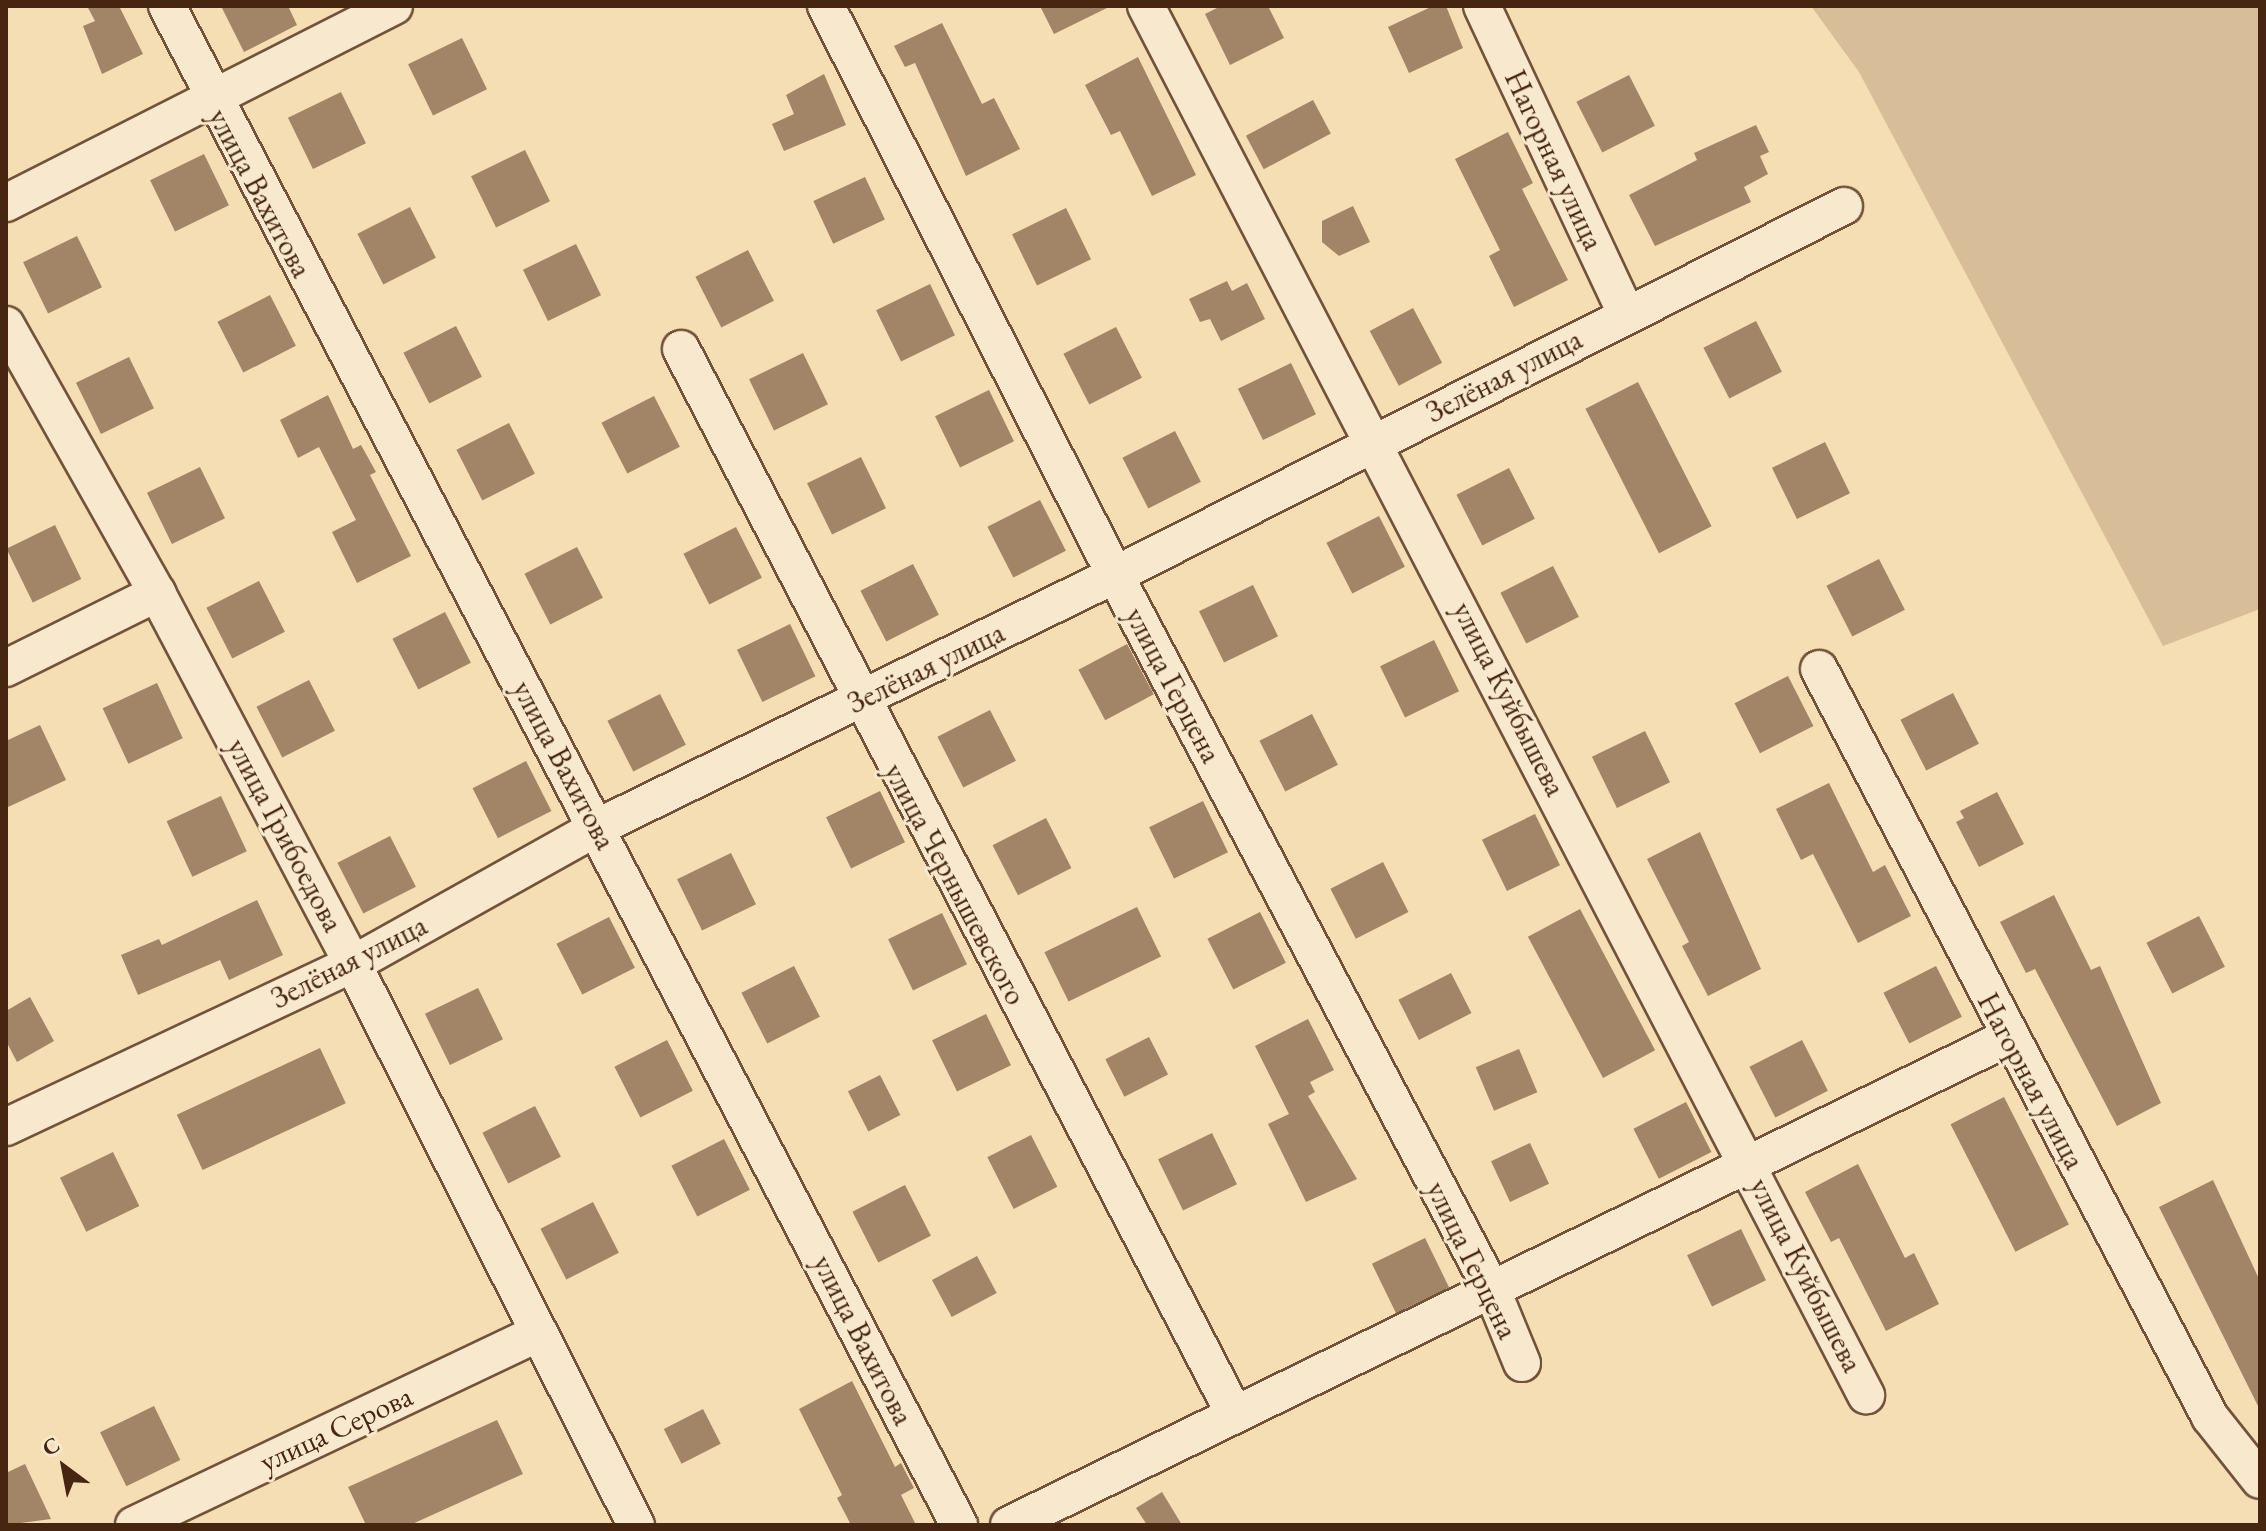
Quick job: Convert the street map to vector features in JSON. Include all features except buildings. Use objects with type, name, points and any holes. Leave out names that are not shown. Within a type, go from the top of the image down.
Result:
[{"type":"street","name":"улица Вахитова","points":[[167,6],[210,99],[598,827],[959,1525]]},
{"type":"street","points":[[6,203],[394,6]]},
{"type":"street","name":"улица Герцена","points":[[826,6],[1115,575],[1492,1290],[1522,1363]]},
{"type":"street","name":"улица Куйбышева","points":[[1146,6],[1750,1164],[1866,1395]]},
{"type":"street","name":"Нагорная улица","points":[[1482,6],[1626,313]]},
{"type":"street","name":"Зелёная улица","points":[[6,1127],[353,964],[598,827],[1115,575],[1626,313],[1844,206]]},
{"type":"street","name":"улица Грибоедова","points":[[6,325],[157,593],[353,964],[636,1525]]},
{"type":"street","name":"улица Чернышевского","points":[[681,349],[859,702],[1235,1415]]},
{"type":"street","points":[[6,668],[157,593]]},
{"type":"street","name":"Нагорная улица","points":[[1819,669],[2007,1038],[2210,1417],[2260,1480]]},
{"type":"street","points":[[1009,1525],[2007,1038]]},
{"type":"street","name":"улица Серова","points":[[134,1525],[539,1333]]},
{"type":"shaded area","points":[[1811,6],[2260,6],[2260,609],[2163,646],[1859,72]]}]
